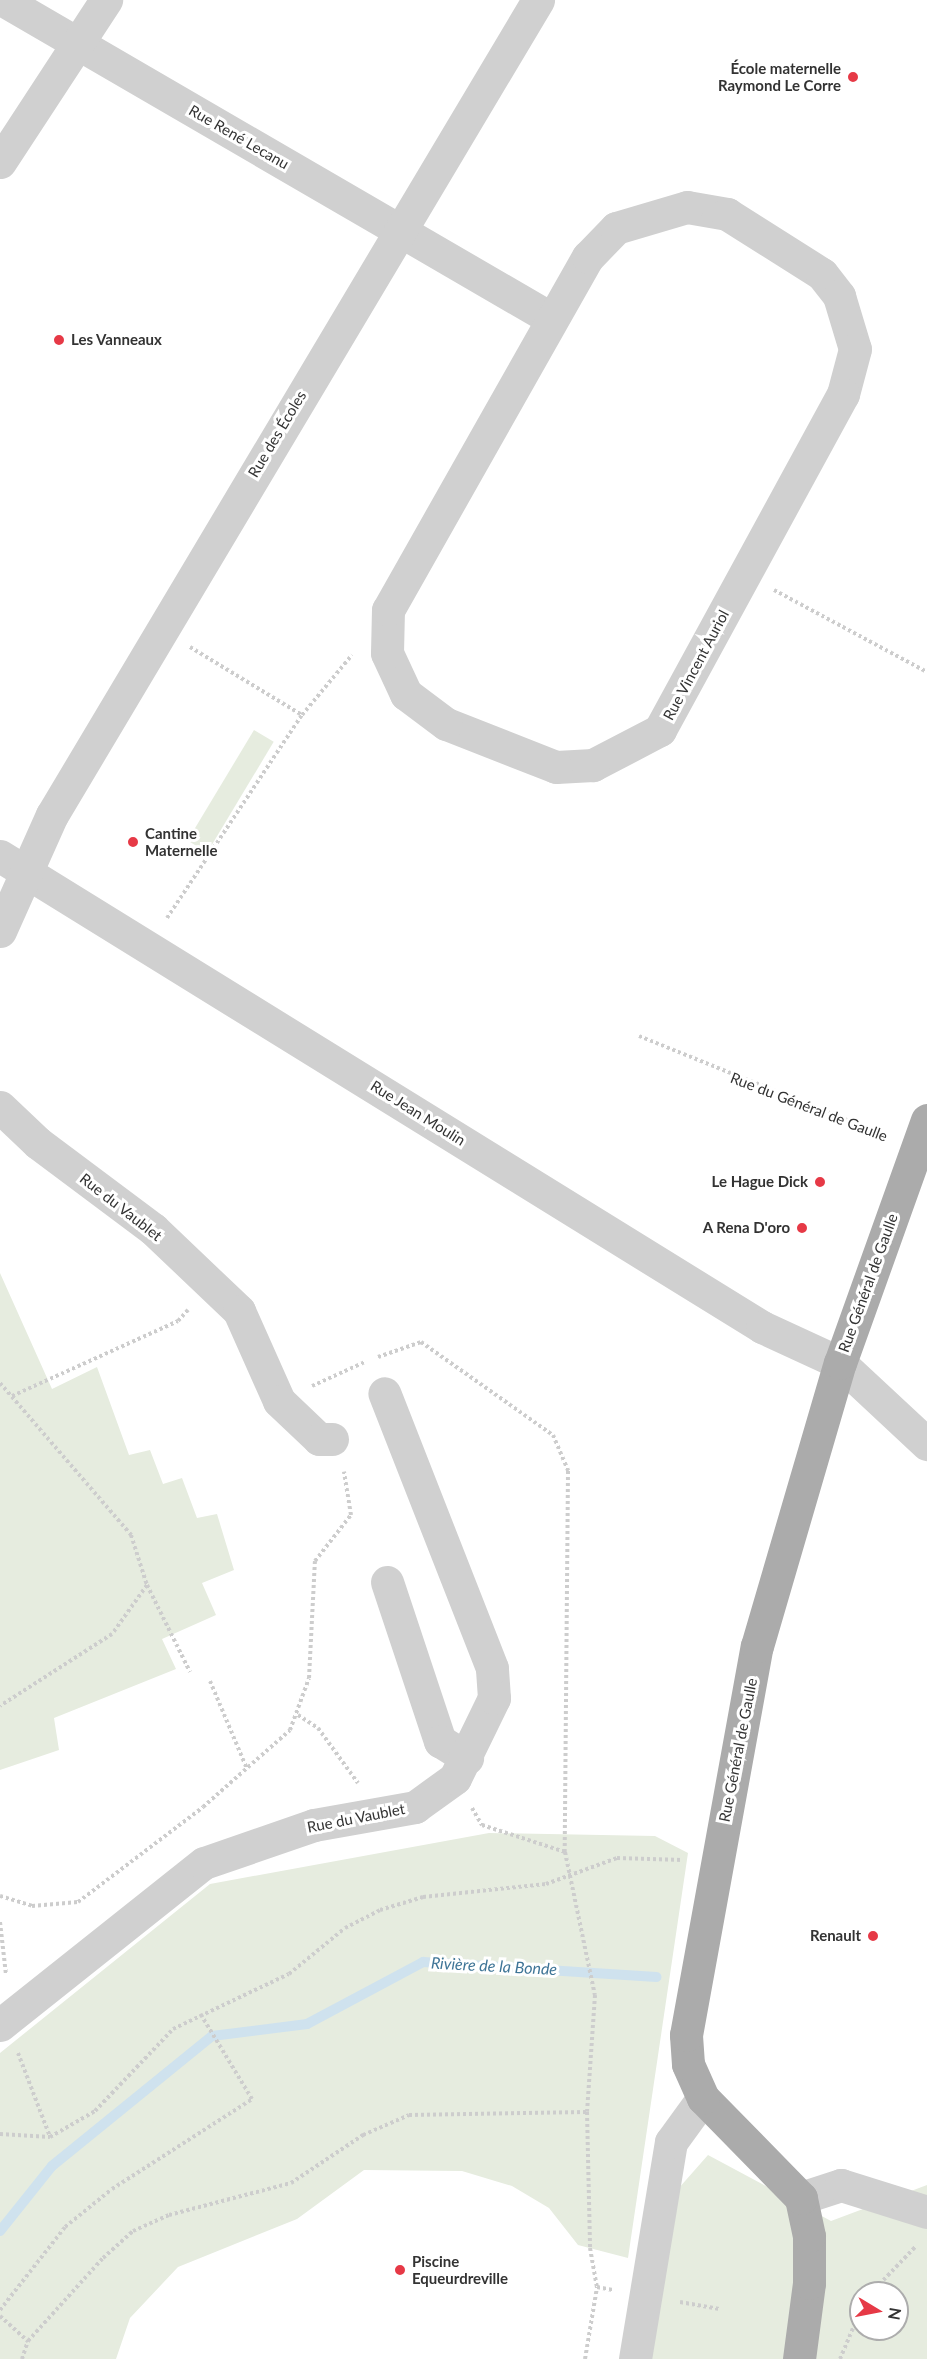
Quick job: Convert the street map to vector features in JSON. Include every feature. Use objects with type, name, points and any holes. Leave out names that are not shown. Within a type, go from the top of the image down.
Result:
[{"type":"main road","name":"Rue Général de Gaulle","points":[[801,2198],[703,2098],[688,2064],[686,2035],[757,1646],[840,1363],[922,1134]]},
{"type":"main road","points":[[799,2359],[808,2283],[809,2236],[801,2198]]},
{"type":"street","name":"Rue René Lecanu","points":[[3,0],[399,230]]},
{"type":"street","points":[[0,162],[106,0]]},
{"type":"street","name":"Rue des Écoles","points":[[13,865],[52,814],[538,0]]},
{"type":"street","name":"Rue Vincent Auriol","points":[[687,207],[727,214],[822,274],[839,296],[855,349],[843,394],[745,574],[660,730],[594,765],[556,767],[446,724],[406,694],[387,653],[388,610],[588,257],[616,228],[687,207]]},
{"type":"street","points":[[399,230],[552,319]]},
{"type":"street","points":[[0,931],[13,865]]},
{"type":"street","name":"Rue Jean Moulin","points":[[13,865],[762,1327],[840,1363],[927,1444]]},
{"type":"street","name":"Rue du Vaublet","points":[[0,1107],[38,1143],[153,1229],[239,1311],[279,1401],[319,1439],[332,1439]]},
{"type":"street","name":"Rue du Vaublet","points":[[0,2025],[204,1863],[314,1825],[415,1807],[461,1768],[494,1698],[492,1668],[384,1393]]},
{"type":"street","points":[[430,1471],[457,1538],[450,1557]]},
{"type":"street","points":[[387,1582],[440,1741],[461,1768]]},
{"type":"street","points":[[428,1654],[461,1768]]},
{"type":"street","points":[[635,2359],[671,2142],[703,2098]]},
{"type":"street","points":[[801,2198],[841,2185],[927,2212]]},
{"type":"path","points":[[745,574],[927,672]]},
{"type":"path","points":[[146,948],[302,716],[388,610]]},
{"type":"path","points":[[161,630],[302,716]]},
{"type":"path","name":"Rue du Général de Gaulle","points":[[639,1036],[922,1134]]},
{"type":"path","points":[[12,1396],[178,1321],[211,1284]]},
{"type":"path","points":[[311,1387],[421,1342],[553,1435],[563,1451],[568,1471],[565,1852],[567,1872],[590,1954],[595,1995],[587,2112],[590,2248],[597,2287],[585,2359]]},
{"type":"path","points":[[0,1896],[32,1906],[78,1902],[247,1769],[298,1715],[309,1678],[315,1560],[351,1515],[332,1439],[311,1387],[303,1378]]},
{"type":"path","points":[[0,1383],[131,1535],[147,1585],[189,1672]]},
{"type":"path","points":[[0,1706],[112,1634],[147,1585]]},
{"type":"path","points":[[210,1681],[247,1769]]},
{"type":"path","points":[[298,1715],[318,1728],[367,1795],[372,1814]]},
{"type":"path","points":[[461,1768],[482,1825],[565,1852]]},
{"type":"path","points":[[0,2134],[50,2137],[95,2111],[144,2055],[200,2013],[289,1974],[345,1928],[380,1911],[423,1897],[546,1884],[567,1872],[640,1855],[716,1864]]},
{"type":"path","points":[[0,2310],[65,2227],[112,2189],[252,2099],[200,2013]]},
{"type":"path","points":[[22,2359],[28,2341],[133,2231],[201,2205],[291,2183],[335,2151],[410,2115],[587,2112]]},
{"type":"path","points":[[883,2281],[918,2244]]},
{"type":"path","points":[[597,2287],[719,2309]]},
{"type":"path","points":[[0,2316],[28,2341]]},
{"type":"path","points":[[840,2359],[849,2338]]},
{"type":"shaded area","points":[[254,730],[274,742],[207,852],[188,841]]},
{"type":"shaded area","points":[[0,1273],[52,1389],[97,1367],[129,1455],[150,1450],[163,1484],[182,1478],[197,1518],[217,1514],[234,1570],[202,1583],[216,1615],[162,1639],[176,1669],[54,1718],[59,1750],[0,1770]]},
{"type":"shaded area","points":[[489,1833],[655,1836],[688,1853],[628,2258],[578,2245],[549,2208],[512,2186],[462,2171],[364,2170],[297,2219],[178,2267],[130,2318],[116,2359],[0,2359],[0,2053],[210,1884]]},
{"type":"shaded area","points":[[708,2155],[831,2221],[927,2185],[927,2359],[643,2359],[671,2197]]},
{"type":"waterway","name":"Rivière de la Bonde","points":[[0,2231],[52,2166],[212,2036],[307,2024],[423,1962],[657,1977]]},
{"type":"place","name":"École maternelle Raymond Le Corre","points":[[853,77]]},
{"type":"place","name":"Les Vanneaux","points":[[59,340]]},
{"type":"place","name":"Cantine Maternelle","points":[[133,842]]},
{"type":"place","name":"Le Hague Dick","points":[[820,1182]]},
{"type":"place","name":"A Rena D'oro","points":[[802,1228]]},
{"type":"place","name":"Renault","points":[[873,1936]]},
{"type":"place","name":"Piscine Equeurdreville","points":[[400,2270]]}]
